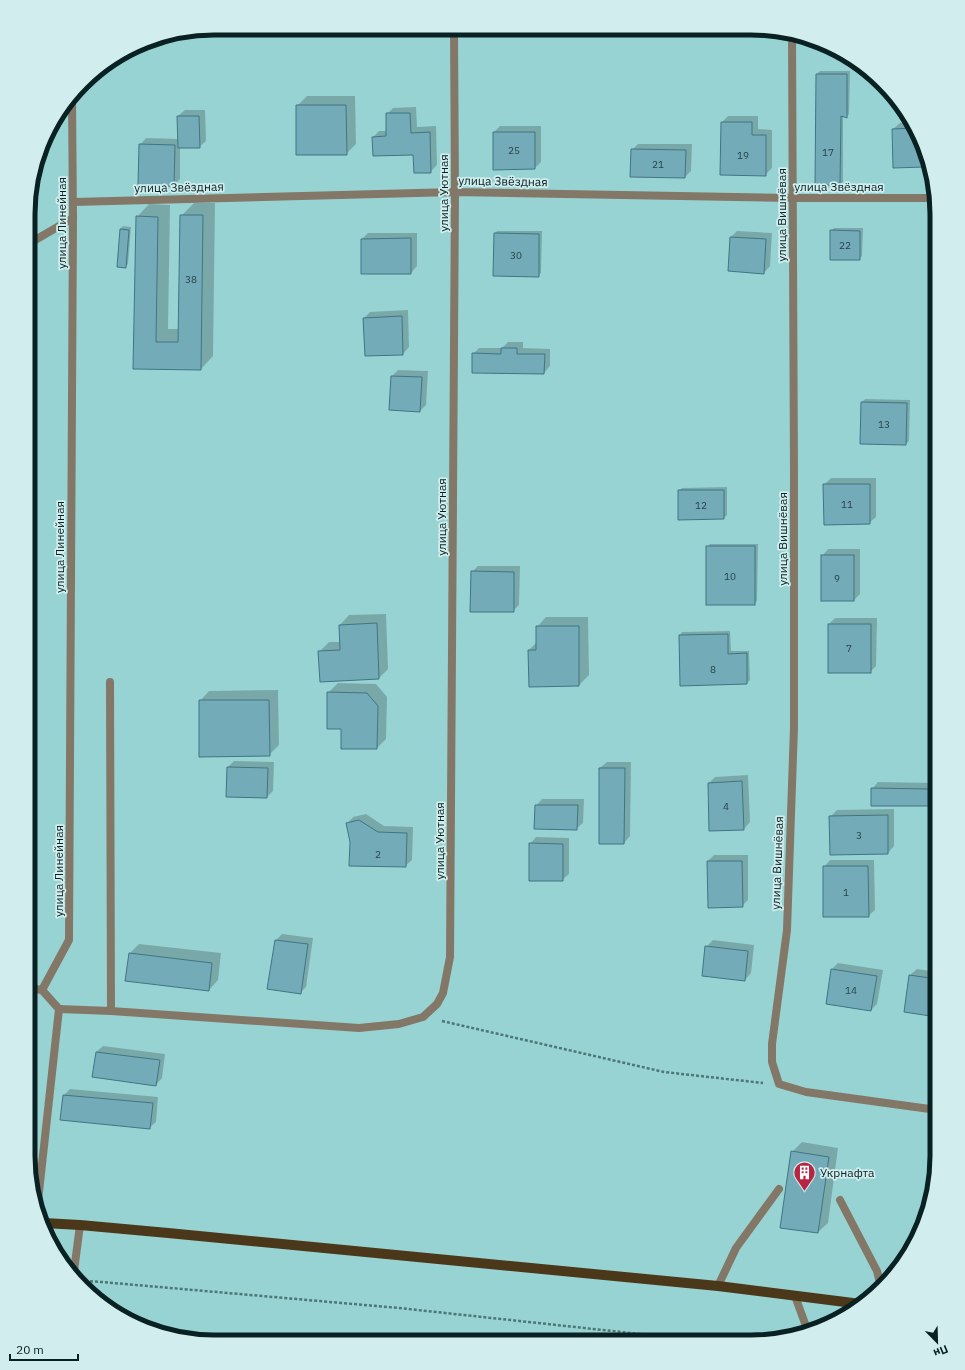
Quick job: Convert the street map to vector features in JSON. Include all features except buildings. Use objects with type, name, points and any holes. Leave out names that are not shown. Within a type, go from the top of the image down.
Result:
[{"type":"main road","points":[[48,1223],[80,1225],[718,1286],[853,1303]]},
{"type":"street","name":"улица Уютная","points":[[423,1017],[437,1004],[443,993],[450,957],[455,192],[454,35]]},
{"type":"street","name":"улица Вишнёвая","points":[[779,1084],[772,1062],[772,1044],[787,930],[794,727],[792,40]]},
{"type":"street","name":"улица Линейная","points":[[42,990],[69,940],[73,218],[72,105]]},
{"type":"street","name":"улица Звёздная","points":[[73,202],[455,192],[793,198],[929,198]]},
{"type":"street","points":[[35,240],[73,218]]},
{"type":"street","points":[[110,682],[111,1011]]},
{"type":"street","points":[[35,989],[42,990],[60,1009],[111,1011],[360,1028],[399,1024],[423,1017]]},
{"type":"street","points":[[39,1194],[60,1009]]},
{"type":"street","points":[[779,1084],[806,1092],[930,1109]]},
{"type":"street","points":[[718,1286],[736,1248],[779,1189]]},
{"type":"street","points":[[840,1200],[877,1271],[879,1281]]},
{"type":"street","points":[[74,1268],[80,1225]]},
{"type":"street","points":[[795,1296],[806,1327]]},
{"type":"path","points":[[423,1017],[664,1072],[779,1084]]},
{"type":"path","points":[[85,1281],[399,1308],[649,1335]]},
{"type":"place","name":"Укрнафта","points":[[805,1192]]}]
